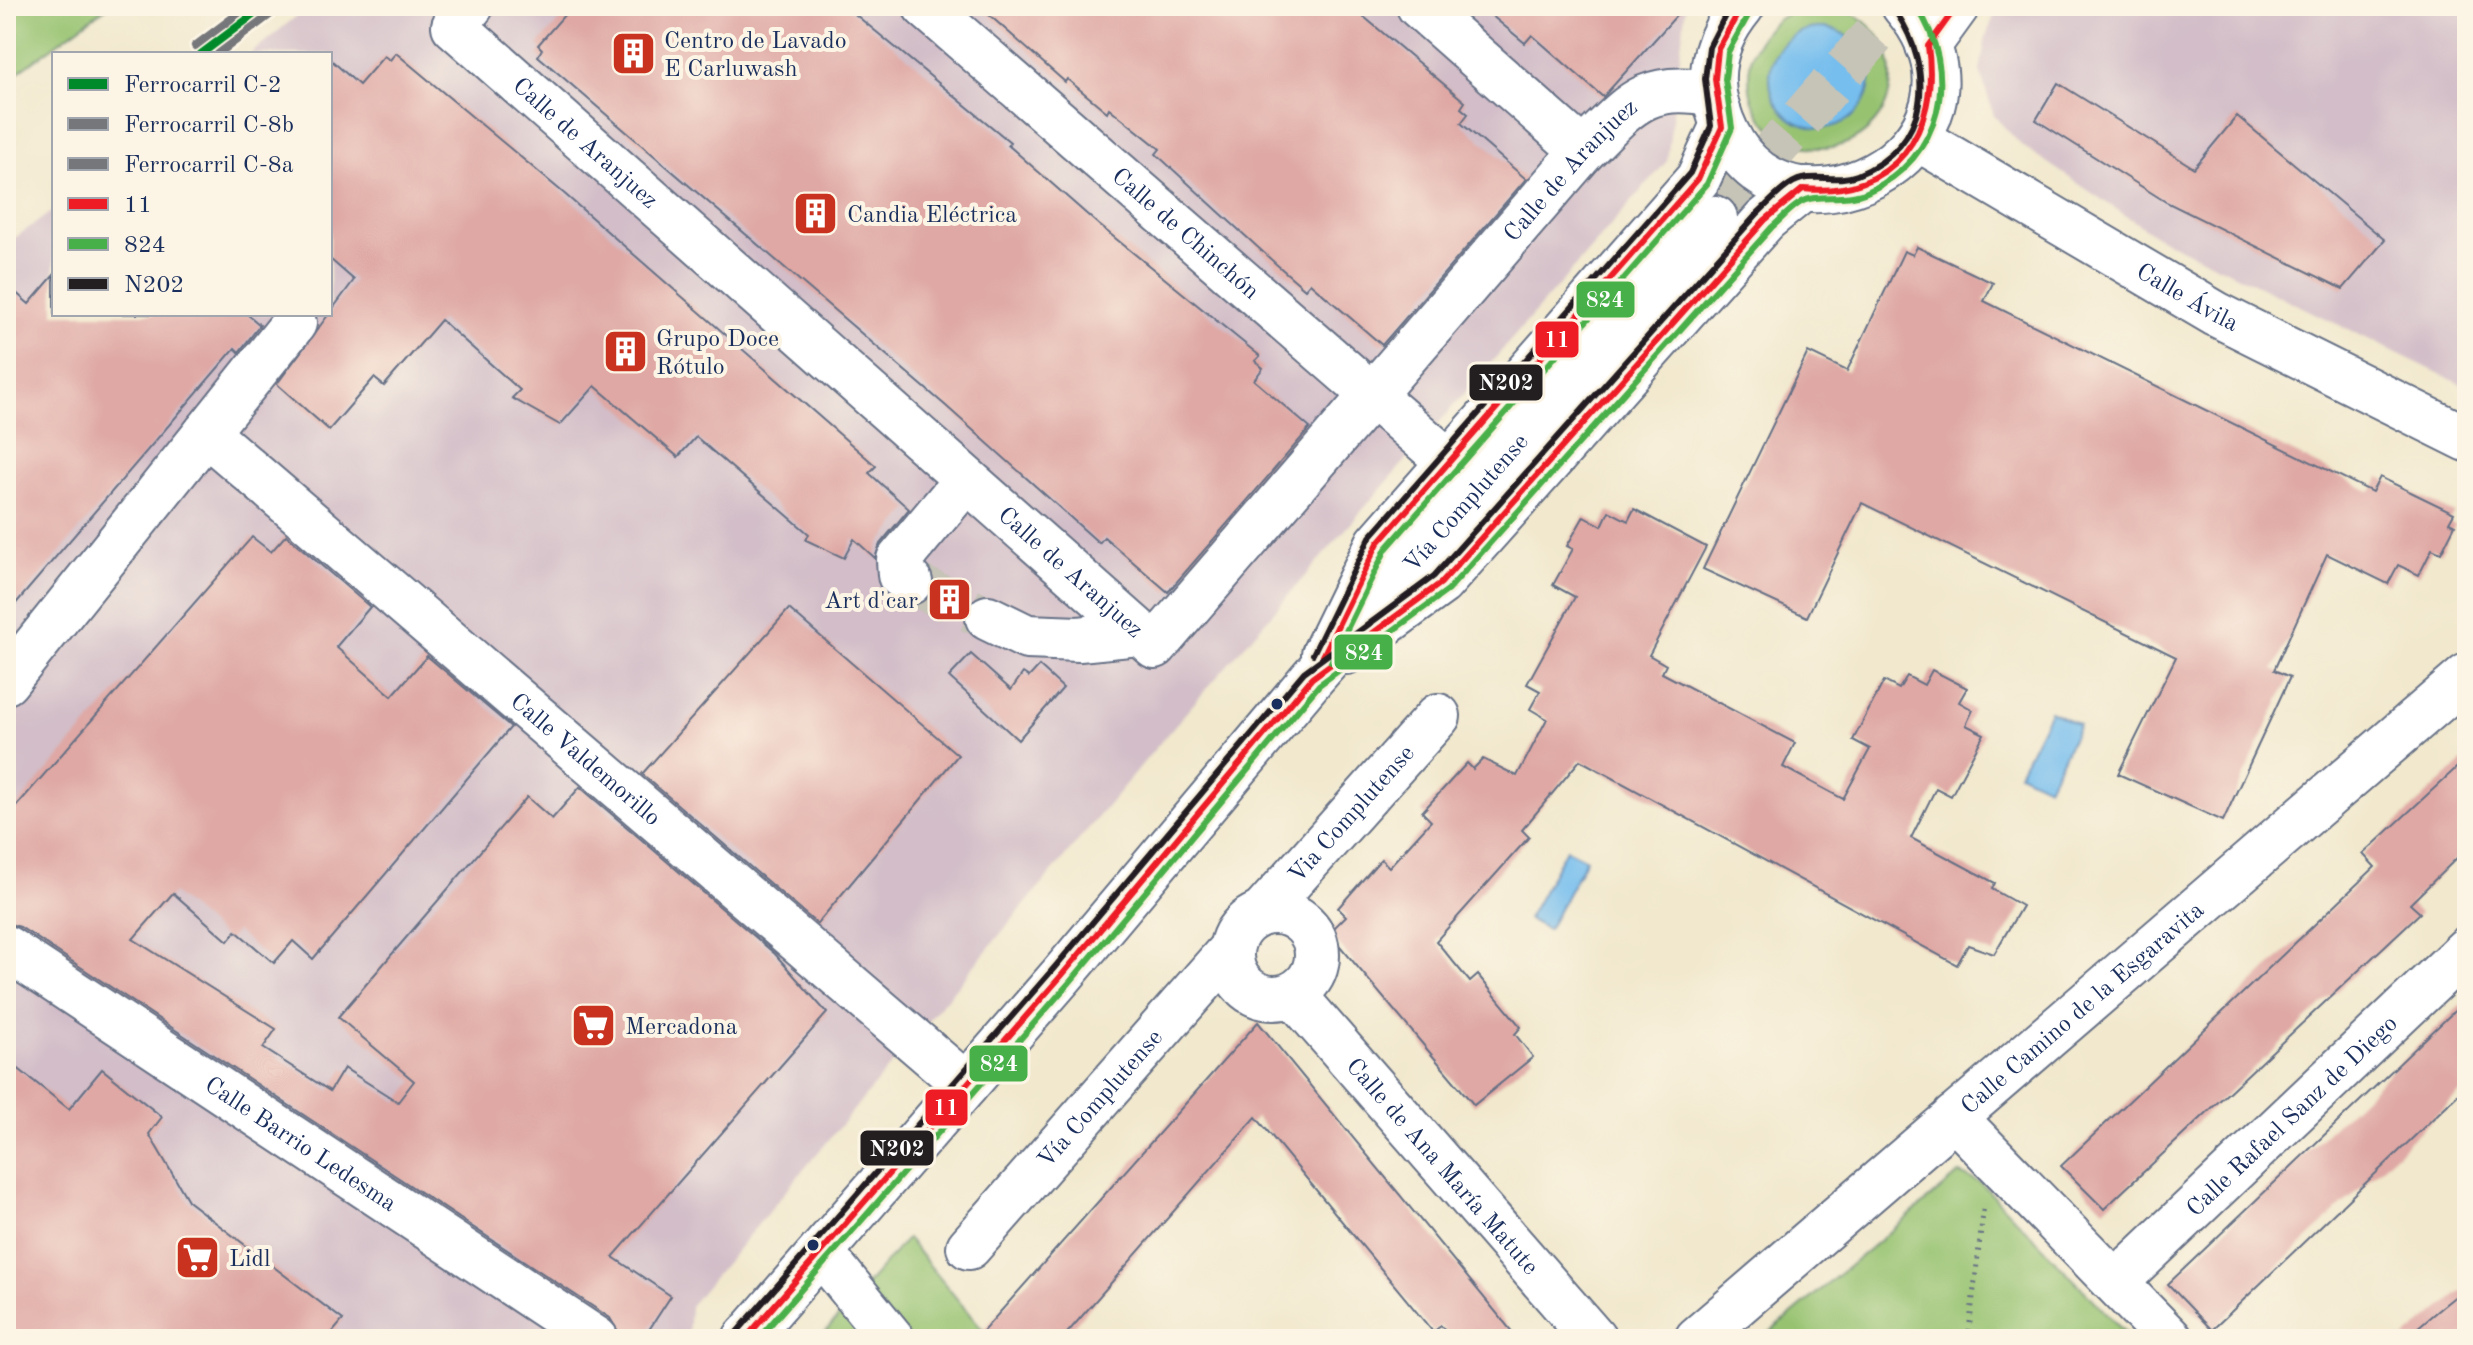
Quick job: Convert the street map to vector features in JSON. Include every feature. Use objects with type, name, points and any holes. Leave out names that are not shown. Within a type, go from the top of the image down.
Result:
[{"type":"street","name":"Calle de Chinchón","points":[[925,6],[1448,461]]},
{"type":"street","points":[[1419,6],[1583,151]]},
{"type":"street","points":[[1742,6],[1722,36],[1716,54],[1718,110],[1742,156],[1770,177],[1803,189],[1839,190],[1861,184],[1898,162],[1917,138],[1932,102],[1933,64],[1928,46],[1904,6]]},
{"type":"street","points":[[1928,46],[1957,6]]},
{"type":"street","name":"Calle de Aranjuez","points":[[462,16],[966,480],[1155,646],[1583,151],[1636,100],[1678,87],[1718,110]]},
{"type":"street","name":"Vía Complutense","points":[[1312,678],[1378,543],[1698,179],[1718,110]]},
{"type":"street","name":"Calle Ávila","points":[[1917,138],[2216,314],[2467,439]]},
{"type":"street","name":"Vía Complutense","points":[[1312,678],[1441,583],[1765,220],[1803,189]]},
{"type":"street","name":"Vía Complutense","points":[[745,1339],[1312,678],[1715,218]]},
{"type":"street","points":[[6,682],[294,323]]},
{"type":"street","name":"Calle Valdemorillo","points":[[206,433],[966,1085]]},
{"type":"street","points":[[910,582],[900,575],[899,560],[966,480]]},
{"type":"street","points":[[988,618],[1027,637],[1079,639],[1139,633]]},
{"type":"street","name":"Calle Camino de la Esgaravita","points":[[1697,1339],[2467,676]]},
{"type":"street","name":"Via Complutense","points":[[1263,912],[1438,716]]},
{"type":"street","points":[[1263,912],[1290,914],[1312,933],[1317,960],[1313,974],[1293,994],[1267,998],[1243,986],[1235,976],[1230,950],[1240,926],[1263,912]]},
{"type":"street","name":"Calle Barrio Ledesma","points":[[6,948],[596,1339]]},
{"type":"street","name":"Calle Rafael Sanz de Diego","points":[[2116,1282],[2467,949]]},
{"type":"street","name":"Vía Complutense","points":[[969,1247],[1230,950]]},
{"type":"street","name":"Calle de Ana María Matute","points":[[1293,994],[1594,1339]]},
{"type":"street","points":[[1954,1117],[2170,1339]]},
{"type":"street","points":[[821,1252],[892,1339]]},
{"type":"path","points":[[1968,1339],[1986,1190]]},
{"type":"shaded area","points":[[309,6],[1686,6],[1667,161],[1169,732],[690,1306],[688,1339],[6,1339],[6,244],[52,211],[52,316],[332,316],[332,52],[252,52]]},
{"type":"shaded area","points":[[1998,6],[2467,6],[2467,387],[2156,236],[2021,145],[1994,116],[1980,71],[1986,36]]},
{"type":"green space","points":[[6,6],[108,6],[6,81]]},
{"type":"green space","points":[[1820,6],[1847,11],[1870,27],[1886,50],[1891,77],[1886,104],[1870,127],[1847,143],[1820,148],[1793,143],[1770,127],[1754,104],[1749,77],[1754,50],[1770,27],[1793,11]]},
{"type":"green space","points":[[1959,1174],[1980,1182],[2131,1339],[1762,1339]]},
{"type":"green space","points":[[907,1238],[990,1339],[819,1339]]},
{"type":"water","points":[[1820,28],[1839,32],[1856,42],[1866,59],[1870,78],[1866,97],[1856,114],[1839,124],[1820,128],[1801,124],[1784,114],[1774,97],[1770,78],[1774,59],[1784,42],[1801,32]]},
{"type":"water","points":[[2050,711],[2079,725],[2048,787],[2019,773]]},
{"type":"water","points":[[1566,849],[1586,859],[1548,930],[1528,919]]},
{"type":"building","points":[[572,6],[845,6],[1010,142],[1008,145],[1099,225],[1260,356],[1255,361],[1263,368],[1254,380],[1310,428],[1168,592],[1104,537],[1099,543],[946,406],[538,56],[542,49],[538,45]]},
{"type":"building","points":[[979,6],[1351,6],[1465,102],[1461,108],[1468,114],[1461,123],[1526,179],[1382,345],[1310,283],[1305,289],[1276,264],[1156,154],[1160,149],[1109,108],[1107,112],[1067,79],[1065,82]]},
{"type":"building","points":[[1480,6],[1685,6],[1603,97],[1532,35],[1525,43]]},
{"type":"building","points":[[396,53],[560,190],[876,466],[869,473],[909,509],[880,544],[875,558],[854,539],[844,558],[806,540],[809,534],[696,437],[678,457],[595,386],[560,425],[512,398],[520,390],[441,320],[384,386],[374,378],[329,430],[277,384],[327,316],[332,316],[332,310],[354,280],[332,261],[332,61],[359,85],[384,56],[390,60]]},
{"type":"building","points":[[2058,83],[2194,168],[2237,116],[2385,240],[2343,289],[2166,202],[2036,120]]},
{"type":"building","points":[[1917,247],[1993,283],[1984,301],[2372,492],[2380,477],[2454,513],[2449,522],[2455,525],[2441,553],[2432,549],[2419,575],[2398,565],[2388,584],[2327,554],[2274,670],[2290,677],[2223,821],[2118,774],[2176,657],[1862,503],[1807,617],[1703,569],[1808,352],[1847,371],[1904,251],[1913,255]]},
{"type":"building","points":[[52,277],[52,316],[249,316],[260,325],[239,352],[235,348],[6,615],[6,284],[29,304]]},
{"type":"building","points":[[1634,509],[1706,547],[1649,655],[1666,665],[1662,673],[1795,743],[1783,767],[1843,799],[1870,749],[1853,740],[1884,681],[1899,689],[1907,676],[1924,685],[1932,670],[1967,688],[1959,702],[1973,710],[1966,725],[1984,734],[1951,796],[1936,788],[1911,838],[1995,883],[1992,889],[2022,906],[1994,954],[1968,945],[1957,965],[1580,760],[1522,830],[1529,837],[1436,941],[1470,982],[1478,975],[1521,1027],[1515,1034],[1533,1057],[1474,1105],[1329,933],[1346,916],[1338,908],[1381,859],[1389,867],[1431,821],[1422,812],[1467,763],[1473,769],[1483,759],[1517,776],[1547,719],[1530,709],[1540,691],[1527,684],[1575,597],[1553,585],[1573,549],[1567,546],[1584,516],[1602,526],[1609,511],[1628,521]]},
{"type":"building","points":[[286,535],[370,607],[336,647],[392,696],[427,656],[511,727],[313,959],[293,941],[274,963],[236,931],[228,941],[173,893],[133,939],[276,1029],[263,1048],[330,1091],[344,1068],[398,1102],[414,1081],[338,1017],[527,797],[552,819],[580,787],[775,954],[827,1013],[613,1257],[671,1296],[643,1339],[622,1339],[610,1318],[20,927],[6,923],[6,818],[252,537],[271,552]]},
{"type":"building","points":[[789,609],[958,755],[817,924],[642,774]]},
{"type":"building","points":[[971,654],[1011,690],[1023,673],[1029,677],[1039,666],[1063,688],[1018,740],[949,677]]},
{"type":"building","points":[[2467,758],[2467,848],[2410,904],[2420,913],[2104,1209],[2061,1166],[2375,867],[2363,854]]},
{"type":"building","points":[[2467,999],[2467,1086],[2212,1330],[2168,1284]]},
{"type":"building","points":[[1258,1022],[1518,1339],[1451,1339],[1441,1326],[1433,1332],[1256,1117],[1062,1339],[976,1339]]},
{"type":"building","points":[[6,1059],[69,1109],[102,1069],[162,1117],[149,1134],[189,1202],[343,1320],[327,1339],[6,1339]]},
{"type":"building","points":[[2467,1287],[2467,1339],[2404,1339],[2442,1307]]},
{"type":"tunnel","points":[[1715,218],[1899,6]]},
{"type":"tunnel","points":[[910,582],[988,618]]},
{"type":"rail line","name":"C-8a","points":[[195,46],[248,6]]},
{"type":"rail line","name":"C-2","points":[[204,52],[265,6]]},
{"type":"rail line","name":"C-8b","points":[[221,52],[271,14]]},
{"type":"transit line","name":"N202","points":[[1313,654],[1370,537],[1690,173],[1711,126],[1705,79],[1709,47],[1730,6]]},
{"type":"transit line","name":"11","points":[[1322,658],[1378,543],[1698,179],[1722,127],[1715,79],[1718,49],[1742,6]]},
{"type":"transit line","name":"824","points":[[758,1339],[1070,982],[1319,685],[1448,590],[1788,212],[1812,198],[1867,192],[1893,177],[1913,158],[1928,136],[1937,111],[1940,85],[1938,58],[1930,32],[1916,6]]},
{"type":"transit line","name":"11","points":[[745,1339],[1062,975],[1312,678],[1441,583],[1765,220],[1803,189],[1835,189],[1863,183],[1886,170],[1904,153],[1918,131],[1926,106],[1930,77],[1928,46],[1957,6]]},
{"type":"transit line","name":"824","points":[[1331,662],[1386,549],[1707,184],[1732,128],[1725,79],[1728,52],[1750,12]]},
{"type":"transit line","name":"N202","points":[[737,1332],[1054,968],[1304,672],[1434,576],[1778,193],[1802,179],[1857,175],[1882,162],[1900,145],[1912,126],[1919,104],[1920,81],[1909,34],[1896,12]]},
{"type":"place","name":"Centro de Lavado E Carluwash","points":[[633,54]]},
{"type":"place","name":"Candia Eléctrica","points":[[816,214]]},
{"type":"place","name":"Grupo Doce Rótulo","points":[[625,352]]},
{"type":"place","name":"Art d'car","points":[[949,600]]},
{"type":"place","name":"Mercadona","points":[[594,1026]]},
{"type":"place","name":"Lidl","points":[[198,1258]]}]
